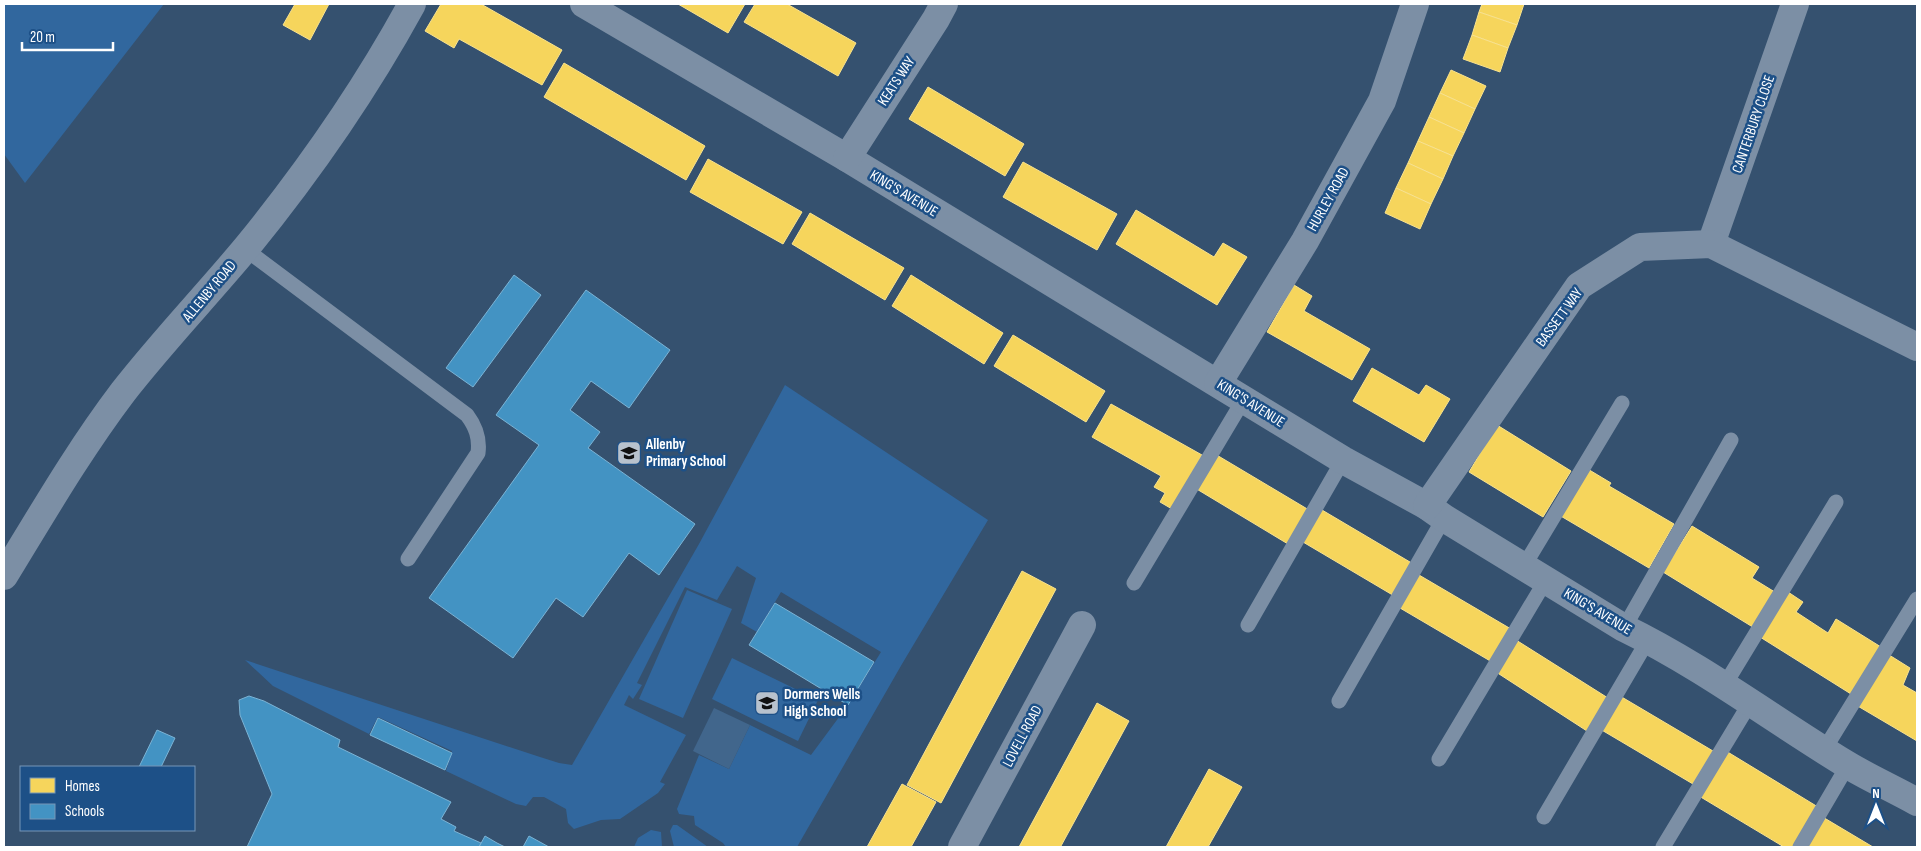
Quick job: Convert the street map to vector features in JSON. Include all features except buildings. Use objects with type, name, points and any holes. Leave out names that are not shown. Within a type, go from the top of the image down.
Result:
[{"type":"street","name":"ALLENBY ROAD","points":[[4,576],[56,491],[123,392],[245,249],[332,134],[391,42],[412,4]]},
{"type":"street","name":"KING'S AVENUE","points":[[584,4],[846,158],[1343,460],[1436,512],[1624,628],[1648,640],[1724,686],[1848,765],[1917,802]]},
{"type":"street","name":"KEATS WAY","points":[[846,158],[944,4]]},
{"type":"street","name":"HURLEY ROAD","points":[[1218,383],[1305,241],[1382,101],[1415,4]]},
{"type":"street","name":"CANTERBURY CLOSE","points":[[1711,244],[1795,4]]},
{"type":"street","name":"BASSETT WAY","points":[[1436,512],[1579,286],[1640,247],[1711,244],[1917,347]]},
{"type":"street","name":"LOVELL ROAD","points":[[962,847],[1082,624]]},
{"type":"lane","points":[[245,249],[467,415],[474,425],[478,438],[478,453],[408,558]]},
{"type":"lane","points":[[1134,583],[1244,399]]},
{"type":"lane","points":[[1439,759],[1622,403]]},
{"type":"lane","points":[[1624,628],[1731,440]]},
{"type":"lane","points":[[1248,624],[1343,460]]},
{"type":"lane","points":[[1724,686],[1836,502]]},
{"type":"lane","points":[[1339,701],[1436,512]]},
{"type":"lane","points":[[1824,750],[1917,599]]},
{"type":"lane","points":[[1544,817],[1648,640]]},
{"type":"lane","points":[[1663,847],[1750,703]]},
{"type":"lane","points":[[1800,847],[1848,765]]},
{"type":"shaded area","points":[[4,4],[164,4],[25,183],[4,154]]},
{"type":"shaded area","points":[[785,385],[988,520],[902,664],[797,847],[726,847],[723,843],[695,825],[694,816],[679,814],[677,809],[699,755],[729,769],[750,725],[811,755],[848,705],[881,652],[781,592],[757,632],[741,623],[756,578],[737,566],[717,600],[685,587],[637,683],[642,685],[633,699],[629,695],[624,705],[686,735],[660,782],[665,784],[658,793],[620,819],[601,820],[574,829],[568,823],[566,809],[544,797],[533,797],[526,806],[516,804],[446,771],[452,751],[378,717],[369,734],[273,686],[245,660],[540,757],[572,765],[699,544]]},
{"type":"shaded area","points":[[687,590],[732,609],[683,718],[639,699]]},
{"type":"shaded area","points":[[732,658],[818,700],[798,741],[712,699]]},
{"type":"shaded area","points":[[714,708],[750,725],[729,769],[693,751]]},
{"type":"shaded area","points":[[673,825],[677,825],[708,847],[674,847],[670,831]]},
{"type":"shaded area","points":[[651,830],[661,832],[662,847],[634,847],[638,838]]},
{"type":"place","name":"Allenby Primary School","points":[[629,453]]},
{"type":"place","name":"Dormers Wells High School","points":[[767,703]]}]
